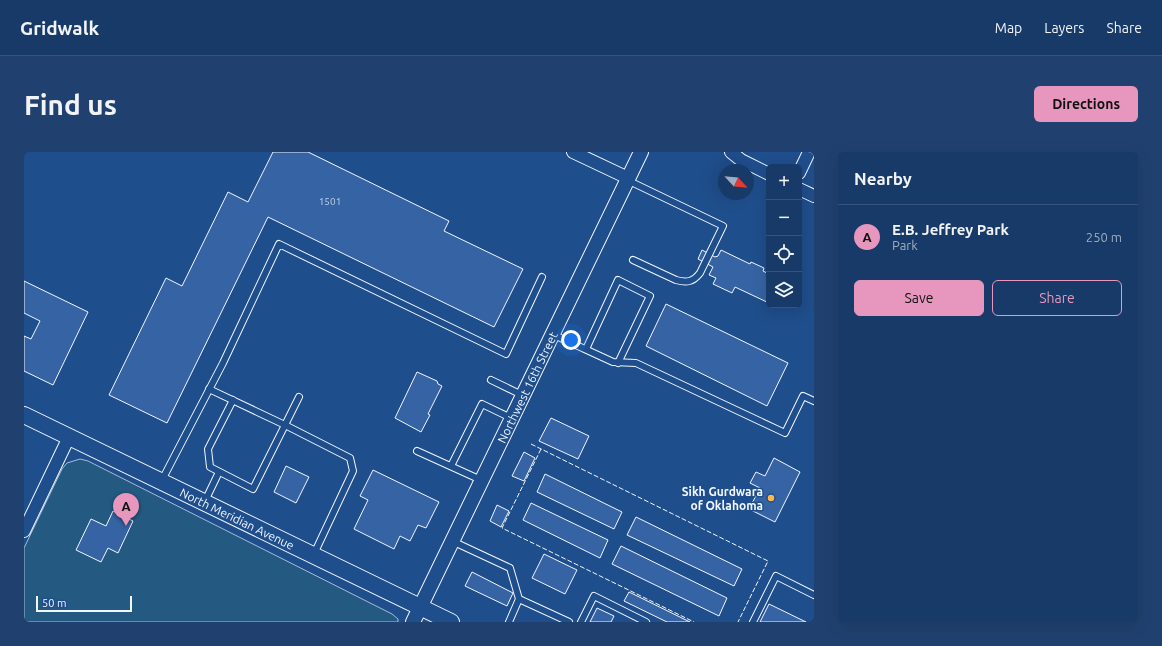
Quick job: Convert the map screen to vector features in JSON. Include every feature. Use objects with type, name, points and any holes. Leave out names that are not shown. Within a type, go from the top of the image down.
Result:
[{"type":"main road","name":"North Meridian Avenue","points":[[24,415],[451,622]]},
{"type":"street","points":[[574,152],[628,179]]},
{"type":"street","name":"Northwest 16th Street","points":[[413,622],[641,152]]},
{"type":"street","points":[[731,152],[741,160],[766,172]]},
{"type":"street","points":[[802,167],[809,152]]},
{"type":"street","points":[[802,190],[814,196]]},
{"type":"street","points":[[24,531],[70,438]]},
{"type":"lane","points":[[628,179],[723,226],[700,273],[690,282],[676,280],[633,260]]},
{"type":"lane","points":[[161,482],[209,389],[279,244],[506,354],[542,277]]},
{"type":"lane","points":[[586,349],[618,280],[650,296],[618,363]]},
{"type":"lane","points":[[552,334],[613,362],[636,363],[785,433],[803,396],[814,401]]},
{"type":"lane","points":[[491,380],[522,395]]},
{"type":"lane","points":[[209,389],[350,458],[353,471],[314,555]]},
{"type":"lane","points":[[233,400],[208,449],[210,467],[253,489],[299,397]]},
{"type":"lane","points":[[451,466],[482,404],[511,418]]},
{"type":"lane","points":[[417,451],[481,480]]},
{"type":"lane","points":[[204,503],[219,472]]},
{"type":"lane","points":[[452,541],[510,568],[519,599],[509,622]]},
{"type":"lane","points":[[753,622],[776,576],[814,595]]},
{"type":"lane","points":[[581,622],[594,596],[646,622]]},
{"type":"lane","points":[[519,599],[569,622]]},
{"type":"shaded area","points":[[80,459],[88,461],[392,614],[398,619],[398,622],[24,622],[24,548],[62,469],[67,463]]},
{"type":"building","points":[[273,152],[308,152],[449,221],[444,231],[523,269],[494,327],[268,217],[167,423],[109,395],[166,278],[182,286],[228,192],[248,202]]},
{"type":"building","points":[[702,250],[715,257],[718,256],[721,250],[750,264],[751,262],[764,268],[763,271],[766,272],[766,302],[735,287],[732,293],[713,284],[716,278],[709,275],[713,267],[698,259]]},
{"type":"building","points":[[24,281],[88,312],[53,385],[24,371],[24,336],[31,339],[40,321],[24,313]]},
{"type":"building","points":[[666,304],[788,363],[767,406],[646,346]]},
{"type":"building","points":[[417,372],[437,381],[438,384],[442,386],[421,432],[395,418]]},
{"type":"building","points":[[551,418],[589,436],[578,459],[539,441]]},
{"type":"building","points":[[524,452],[535,458],[524,481],[512,476]]},
{"type":"building","name":"Sikh Gurdwara of Oklahoma","points":[[774,458],[800,472],[775,522],[749,509],[760,488],[750,483],[756,472],[765,476]]},
{"type":"building","points":[[286,466],[309,477],[296,503],[274,492]]},
{"type":"building","points":[[373,470],[439,502],[426,528],[418,525],[410,541],[400,536],[394,549],[354,529],[368,500],[360,496]]},
{"type":"building","points":[[545,474],[622,512],[614,529],[537,492]]},
{"type":"building","points":[[531,503],[608,540],[600,558],[523,520]]},
{"type":"building","points":[[497,505],[509,511],[501,527],[490,521]]},
{"type":"building","points":[[113,511],[133,521],[118,553],[108,548],[101,562],[76,550],[91,519],[106,526]]},
{"type":"building","points":[[636,517],[742,569],[734,586],[627,535]]},
{"type":"building","points":[[621,546],[727,598],[719,616],[612,564]]},
{"type":"building","points":[[544,554],[577,570],[565,594],[532,578]]},
{"type":"building","points":[[472,572],[513,593],[507,606],[465,586]]},
{"type":"building","points":[[629,592],[690,622],[667,622],[624,601]]},
{"type":"building","points":[[769,604],[806,622],[760,622]]},
{"type":"building","points":[[597,608],[614,616],[611,622],[590,622]]},
{"type":"fence","points":[[531,444],[768,561],[738,622]]},
{"type":"fence","points":[[541,449],[502,528],[694,622]]},
{"type":"place","name":"Sikh Gurdwara of Oklahoma","points":[[771,498]]},
{"type":"place","name":"E.B. Jeffrey Park","points":[[126,526]]}]
